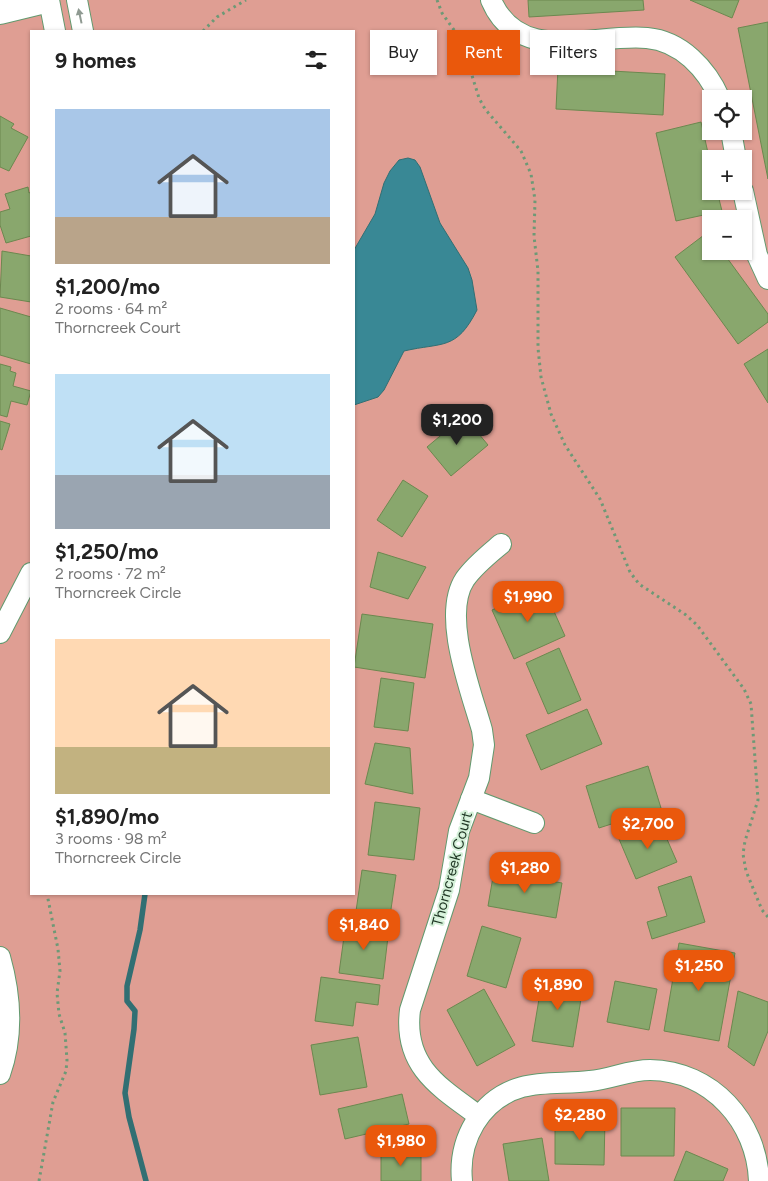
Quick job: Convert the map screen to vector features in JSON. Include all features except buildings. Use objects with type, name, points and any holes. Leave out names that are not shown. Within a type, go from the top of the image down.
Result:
[{"type":"main road","points":[[0,10],[41,0]]},
{"type":"street","points":[[49,0],[55,30]]},
{"type":"street","points":[[76,0],[83,30]]},
{"type":"street","points":[[491,0],[496,10],[516,30],[530,38],[543,42],[647,38],[676,47],[699,65],[715,90]]},
{"type":"street","points":[[745,200],[757,255],[768,279]]},
{"type":"street","name":"Thorncreek Court","points":[[479,1116],[437,1085],[427,1075],[417,1058],[411,1041],[409,1022],[410,1010],[449,890],[460,831],[483,765],[484,745],[456,635],[455,611],[464,580],[500,544]]},
{"type":"street","points":[[0,632],[30,575]]},
{"type":"street","name":"Thorncreek Court","points":[[471,799],[534,823]]},
{"type":"street","points":[[0,957],[8,995],[10,1016],[8,1046],[0,1074]]},
{"type":"street","points":[[462,1181],[462,1154],[464,1142],[471,1127],[479,1116],[505,1093],[523,1087],[546,1083],[601,1080],[630,1072],[652,1070],[678,1074],[693,1080],[716,1093],[736,1113],[744,1126],[754,1151],[759,1181]]},
{"type":"path","points":[[204,30],[217,17],[246,0]]},
{"type":"path","points":[[437,0],[442,13],[461,40],[479,98],[485,109],[521,151],[531,174],[535,200],[534,236],[538,271],[538,348],[541,377],[550,414],[565,445],[600,499],[630,572],[639,584],[697,625],[744,689],[752,704],[758,800],[745,841],[743,854],[746,871],[762,910],[768,917]]},
{"type":"path","points":[[39,1181],[53,1102],[66,1071],[67,1060],[65,1033],[59,1014],[57,993],[60,971],[58,949],[47,895]]},
{"type":"shaded area","points":[[0,0],[768,0],[768,1181],[0,1181]]},
{"type":"water","points":[[408,158],[415,160],[420,167],[440,223],[468,268],[477,310],[455,339],[439,345],[404,351],[384,390],[378,397],[355,405],[355,248],[375,214],[384,183],[390,171],[399,160]]},
{"type":"waterway","points":[[145,895],[140,930],[127,986],[127,1001],[135,1011],[125,1093],[129,1117],[146,1181]]}]
